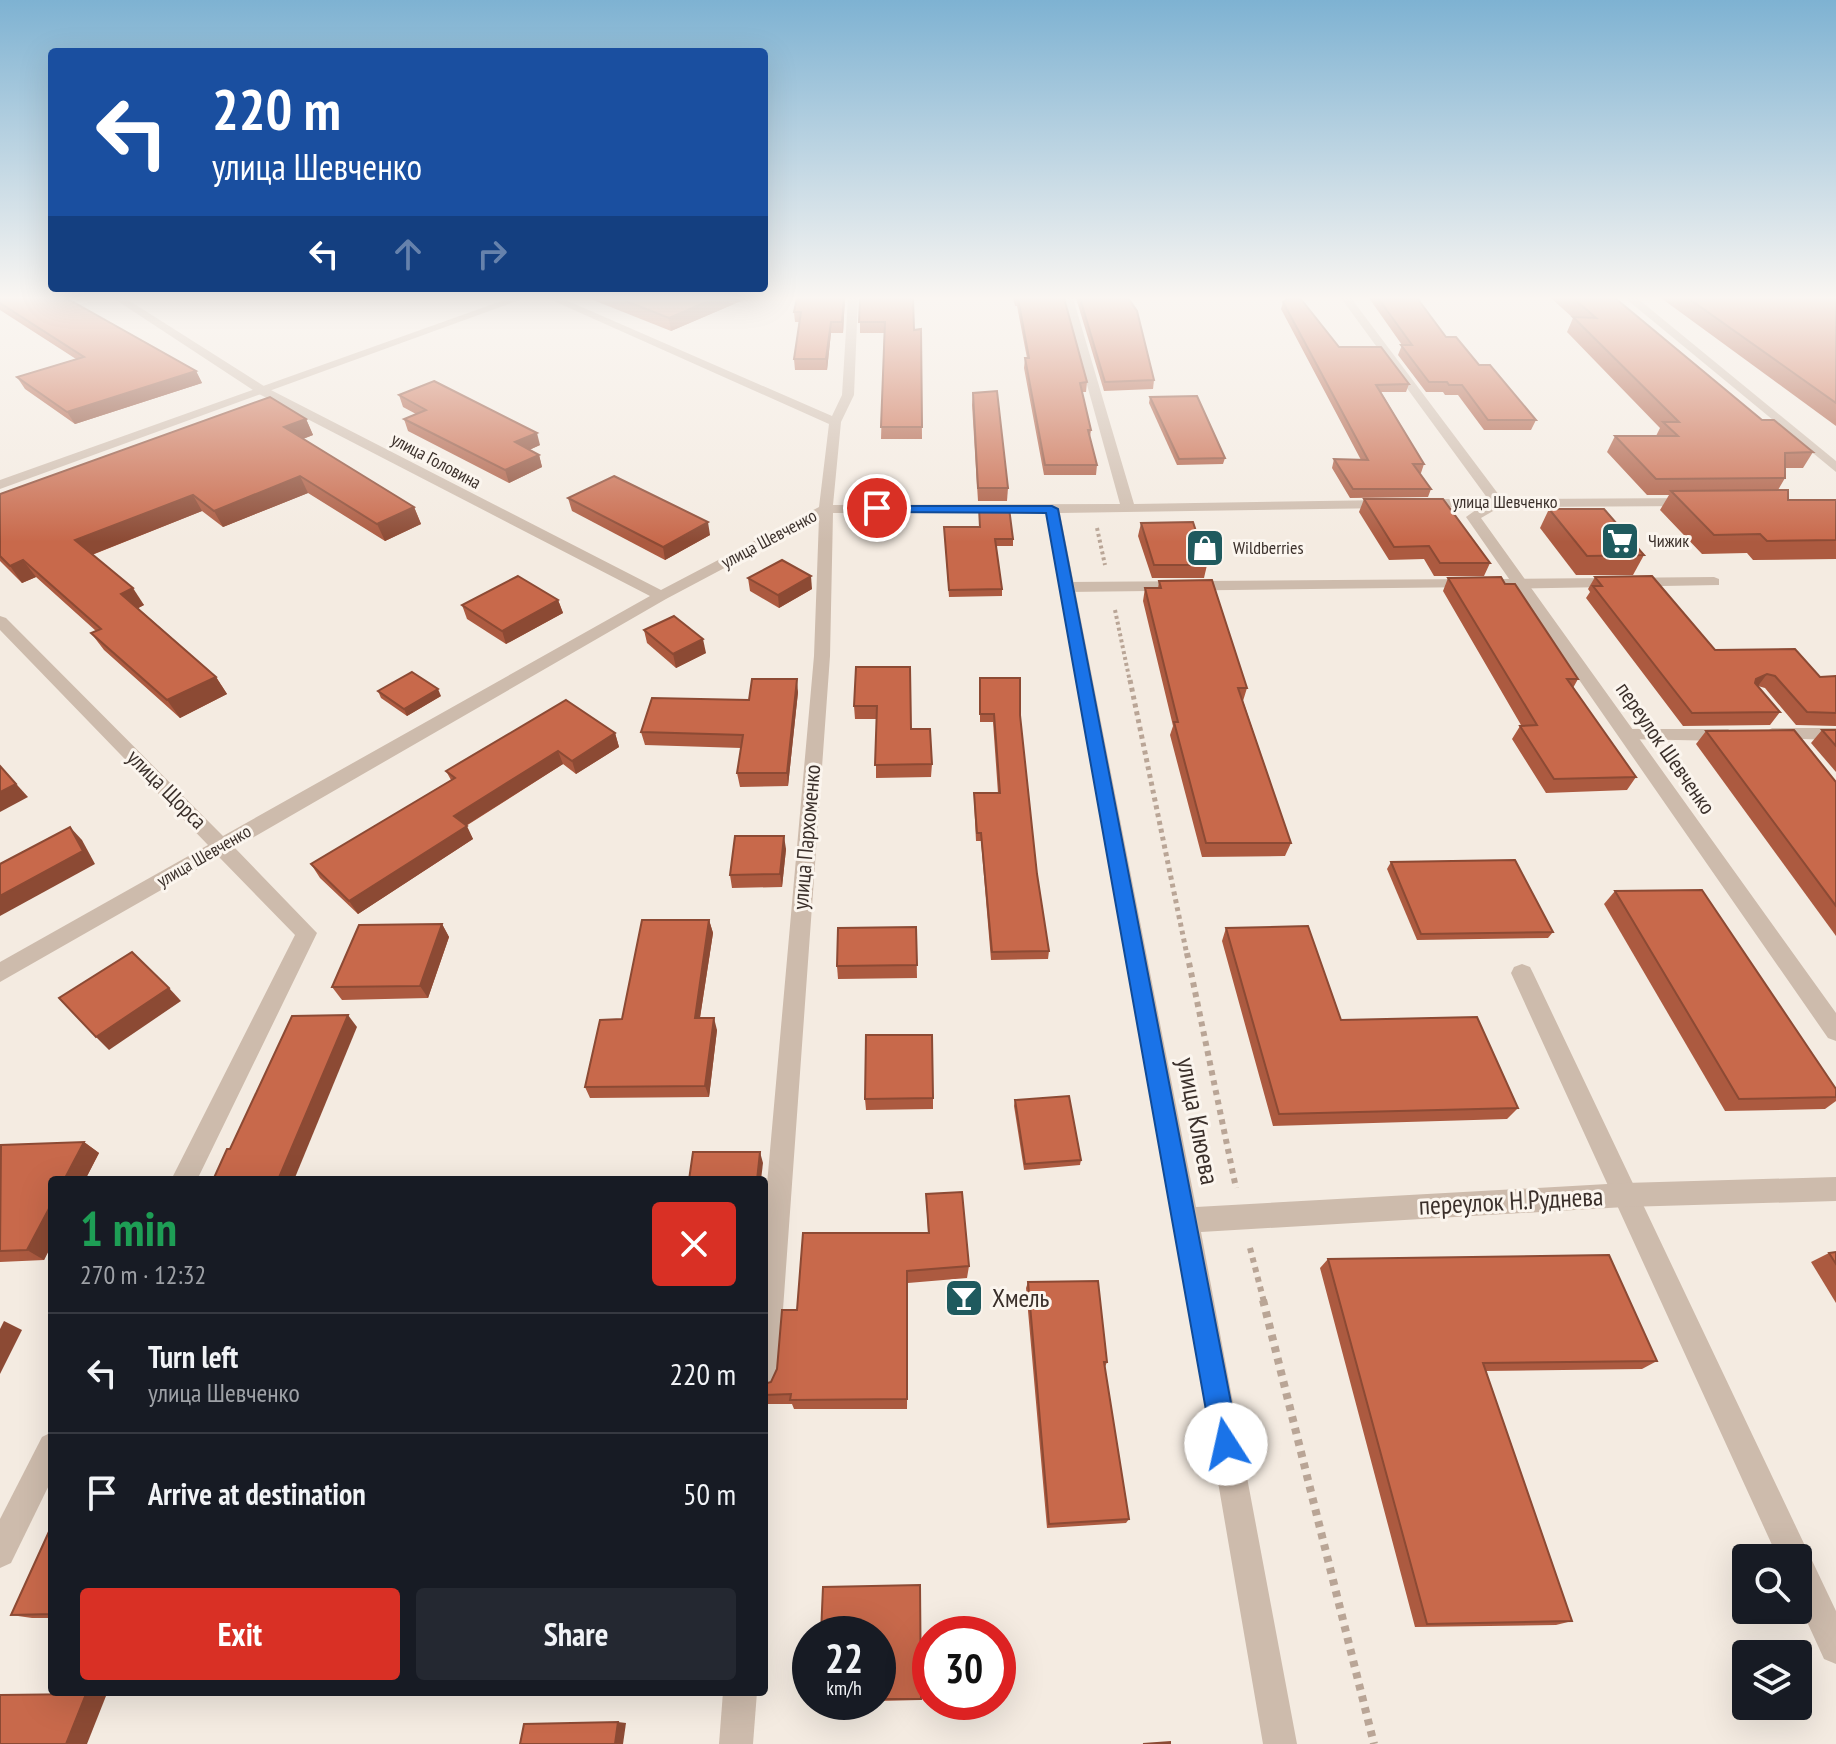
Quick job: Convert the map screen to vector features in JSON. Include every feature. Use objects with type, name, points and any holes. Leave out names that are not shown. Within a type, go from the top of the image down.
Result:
[{"type":"street","name":"улица Головина","points":[[245,379],[661,596]]},
{"type":"street","points":[[0,485],[295,379]]},
{"type":"street","points":[[738,379],[835,422]]},
{"type":"street","name":"улица Пархоменко","points":[[768,1329],[822,656],[826,509],[835,422],[848,395],[849,379]]},
{"type":"street","points":[[1091,379],[1128,507]]},
{"type":"street","points":[[1407,379],[1498,502]]},
{"type":"street","points":[[1729,379],[1836,468]]},
{"type":"street","name":"улица Шевченко","points":[[0,973],[661,596],[826,509],[1713,501]]},
{"type":"street","name":"переулок Шевченко","points":[[1498,502],[1473,517],[1836,1031]]},
{"type":"street","name":"улица Клюева","points":[[1052,509],[1186,1220],[1280,1744]]},
{"type":"street","points":[[1067,587],[1714,582]]},
{"type":"street","name":"улица Щорса","points":[[0,621],[306,933],[186,1176]]},
{"type":"street","points":[[1774,714],[1809,756]]},
{"type":"street","points":[[1628,735],[1836,734]]},
{"type":"street","points":[[1522,973],[1787,1544]]},
{"type":"street","name":"переулок Н.Руднева","points":[[1186,1220],[1625,1195],[1836,1189]]},
{"type":"street","points":[[0,1552],[48,1455]]},
{"type":"street","points":[[1812,1596],[1836,1647]]},
{"type":"street","points":[[736,1744],[740,1696]]},
{"type":"path","points":[[1096,524],[1243,1217],[1374,1744]]},
{"type":"building","points":[[20,379],[170,379],[67,412]]},
{"type":"building","points":[[883,379],[922,379],[922,427],[881,427]]},
{"type":"building","points":[[1029,379],[1086,379],[1087,382],[1080,383],[1097,465],[1045,465]]},
{"type":"building","points":[[1104,379],[1154,380],[1105,382]]},
{"type":"building","points":[[1325,379],[1406,379],[1409,384],[1376,385],[1424,464],[1413,464],[1431,489],[1353,489],[1334,459],[1368,460]]},
{"type":"building","points":[[1427,379],[1502,379],[1536,420],[1488,420],[1462,385]]},
{"type":"building","points":[[1636,379],[1713,379],[1762,420],[1774,420],[1813,452],[1785,453],[1785,478],[1656,479],[1615,436],[1678,436],[1663,422],[1679,422]]},
{"type":"building","points":[[1803,379],[1836,379],[1836,403]]},
{"type":"building","points":[[434,381],[537,433],[515,442],[539,455],[505,470],[404,419],[426,410],[399,395]]},
{"type":"building","points":[[997,391],[1008,488],[978,488],[973,393]]},
{"type":"building","points":[[1197,396],[1225,458],[1179,459],[1150,397]]},
{"type":"building","points":[[270,397],[306,419],[284,427],[414,507],[377,524],[300,476],[214,511],[193,495],[75,540],[133,588],[121,594],[216,677],[167,700],[91,633],[101,629],[23,560],[10,566],[0,556],[0,494]]},
{"type":"building","points":[[614,476],[708,522],[663,547],[568,498]]},
{"type":"building","points":[[1788,490],[1788,500],[1836,500],[1836,540],[1767,541],[1760,534],[1714,535],[1671,491]]},
{"type":"building","points":[[1364,499],[1443,499],[1490,563],[1440,563],[1429,546],[1394,547]]},
{"type":"building","points":[[979,508],[1009,508],[1013,539],[995,539],[1002,589],[949,590],[944,527],[980,527]]},
{"type":"building","points":[[1549,509],[1604,509],[1644,555],[1587,556]]},
{"type":"building","points":[[1193,522],[1207,565],[1154,565],[1141,523]]},
{"type":"building","points":[[782,560],[811,576],[778,595],[748,578]]},
{"type":"building","points":[[518,576],[558,600],[502,631],[462,605]]},
{"type":"building","points":[[1652,576],[1715,650],[1795,649],[1820,677],[1836,676],[1836,713],[1807,712],[1775,676],[1767,674],[1756,679],[1755,683],[1780,712],[1692,713],[1593,586],[1602,586],[1595,577]]},
{"type":"building","points":[[1501,577],[1505,584],[1515,584],[1578,679],[1567,679],[1636,777],[1554,779],[1520,726],[1537,725],[1448,578]]},
{"type":"building","points":[[1212,580],[1247,688],[1238,688],[1291,843],[1206,843],[1174,722],[1178,722],[1145,588],[1161,588],[1159,581]]},
{"type":"building","points":[[674,616],[703,639],[673,654],[644,630]]},
{"type":"building","points":[[856,667],[910,667],[911,729],[930,729],[932,764],[875,765],[877,706],[854,706]]},
{"type":"building","points":[[412,672],[438,689],[404,709],[378,691]]},
{"type":"building","points":[[980,678],[1020,678],[1020,715],[1037,874],[1049,951],[992,952],[981,833],[977,833],[974,793],[1000,793],[994,714],[980,714]]},
{"type":"building","points":[[752,679],[797,679],[787,773],[737,773],[743,735],[641,732],[652,698],[749,700]]},
{"type":"building","points":[[566,700],[615,733],[572,761],[558,751],[454,816],[467,826],[349,901],[311,864],[455,778],[446,771]]},
{"type":"building","points":[[1794,730],[1836,782],[1836,906],[1706,731]]},
{"type":"building","points":[[1822,730],[1836,730],[1836,746]]},
{"type":"building","points":[[0,766],[16,784],[0,792]]},
{"type":"building","points":[[70,827],[83,851],[0,896],[0,864]]},
{"type":"building","points":[[735,836],[784,836],[780,874],[730,875]]},
{"type":"building","points":[[1515,860],[1553,932],[1421,934],[1391,862]]},
{"type":"building","points":[[1702,890],[1836,1089],[1836,1097],[1739,1099],[1615,891]]},
{"type":"building","points":[[642,920],[709,920],[695,1018],[714,1018],[705,1086],[585,1087],[600,1020],[622,1019]]},
{"type":"building","points":[[442,924],[420,986],[332,987],[359,925]]},
{"type":"building","points":[[1308,926],[1341,1020],[1477,1017],[1518,1108],[1279,1114],[1226,928]]},
{"type":"building","points":[[916,927],[917,965],[837,966],[838,928]]},
{"type":"building","points":[[132,952],[169,988],[96,1037],[59,998]]},
{"type":"building","points":[[348,1015],[280,1176],[215,1176],[227,1149],[230,1149],[292,1016]]},
{"type":"building","points":[[866,1035],[932,1035],[933,1098],[865,1099]]},
{"type":"building","points":[[1069,1096],[1081,1160],[1025,1164],[1015,1100]]},
{"type":"building","points":[[84,1142],[66,1176],[48,1176],[48,1211],[27,1250],[0,1251],[1,1145]]},
{"type":"building","points":[[693,1152],[760,1152],[757,1176],[690,1176]]},
{"type":"building","points":[[962,1192],[969,1266],[907,1271],[907,1399],[790,1400],[791,1394],[768,1395],[768,1383],[777,1369],[782,1310],[797,1310],[803,1233],[929,1233],[926,1194]]},
{"type":"building","points":[[1836,1252],[1836,1264],[1829,1253]]},
{"type":"building","points":[[1609,1255],[1657,1361],[1483,1363],[1572,1621],[1427,1624],[1328,1259]]},
{"type":"building","points":[[1098,1281],[1107,1362],[1104,1362],[1129,1519],[1049,1524],[1028,1282]]},
{"type":"building","points":[[48,1534],[48,1614],[11,1615]]},
{"type":"building","points":[[920,1585],[920,1616],[912,1616],[912,1699],[896,1699],[896,1616],[822,1616],[823,1587]]},
{"type":"building","points":[[0,1695],[85,1696],[66,1744],[0,1744]]},
{"type":"building","points":[[618,1722],[615,1744],[520,1744],[524,1724]]},
{"type":"place","name":"Чижик","points":[[1620,541]]},
{"type":"place","name":"Wildberries","points":[[1205,548]]},
{"type":"place","name":"Хмель","points":[[964,1298]]},
{"type":"route","points":[[877,508],[1052,509],[1226,1444]]}]
